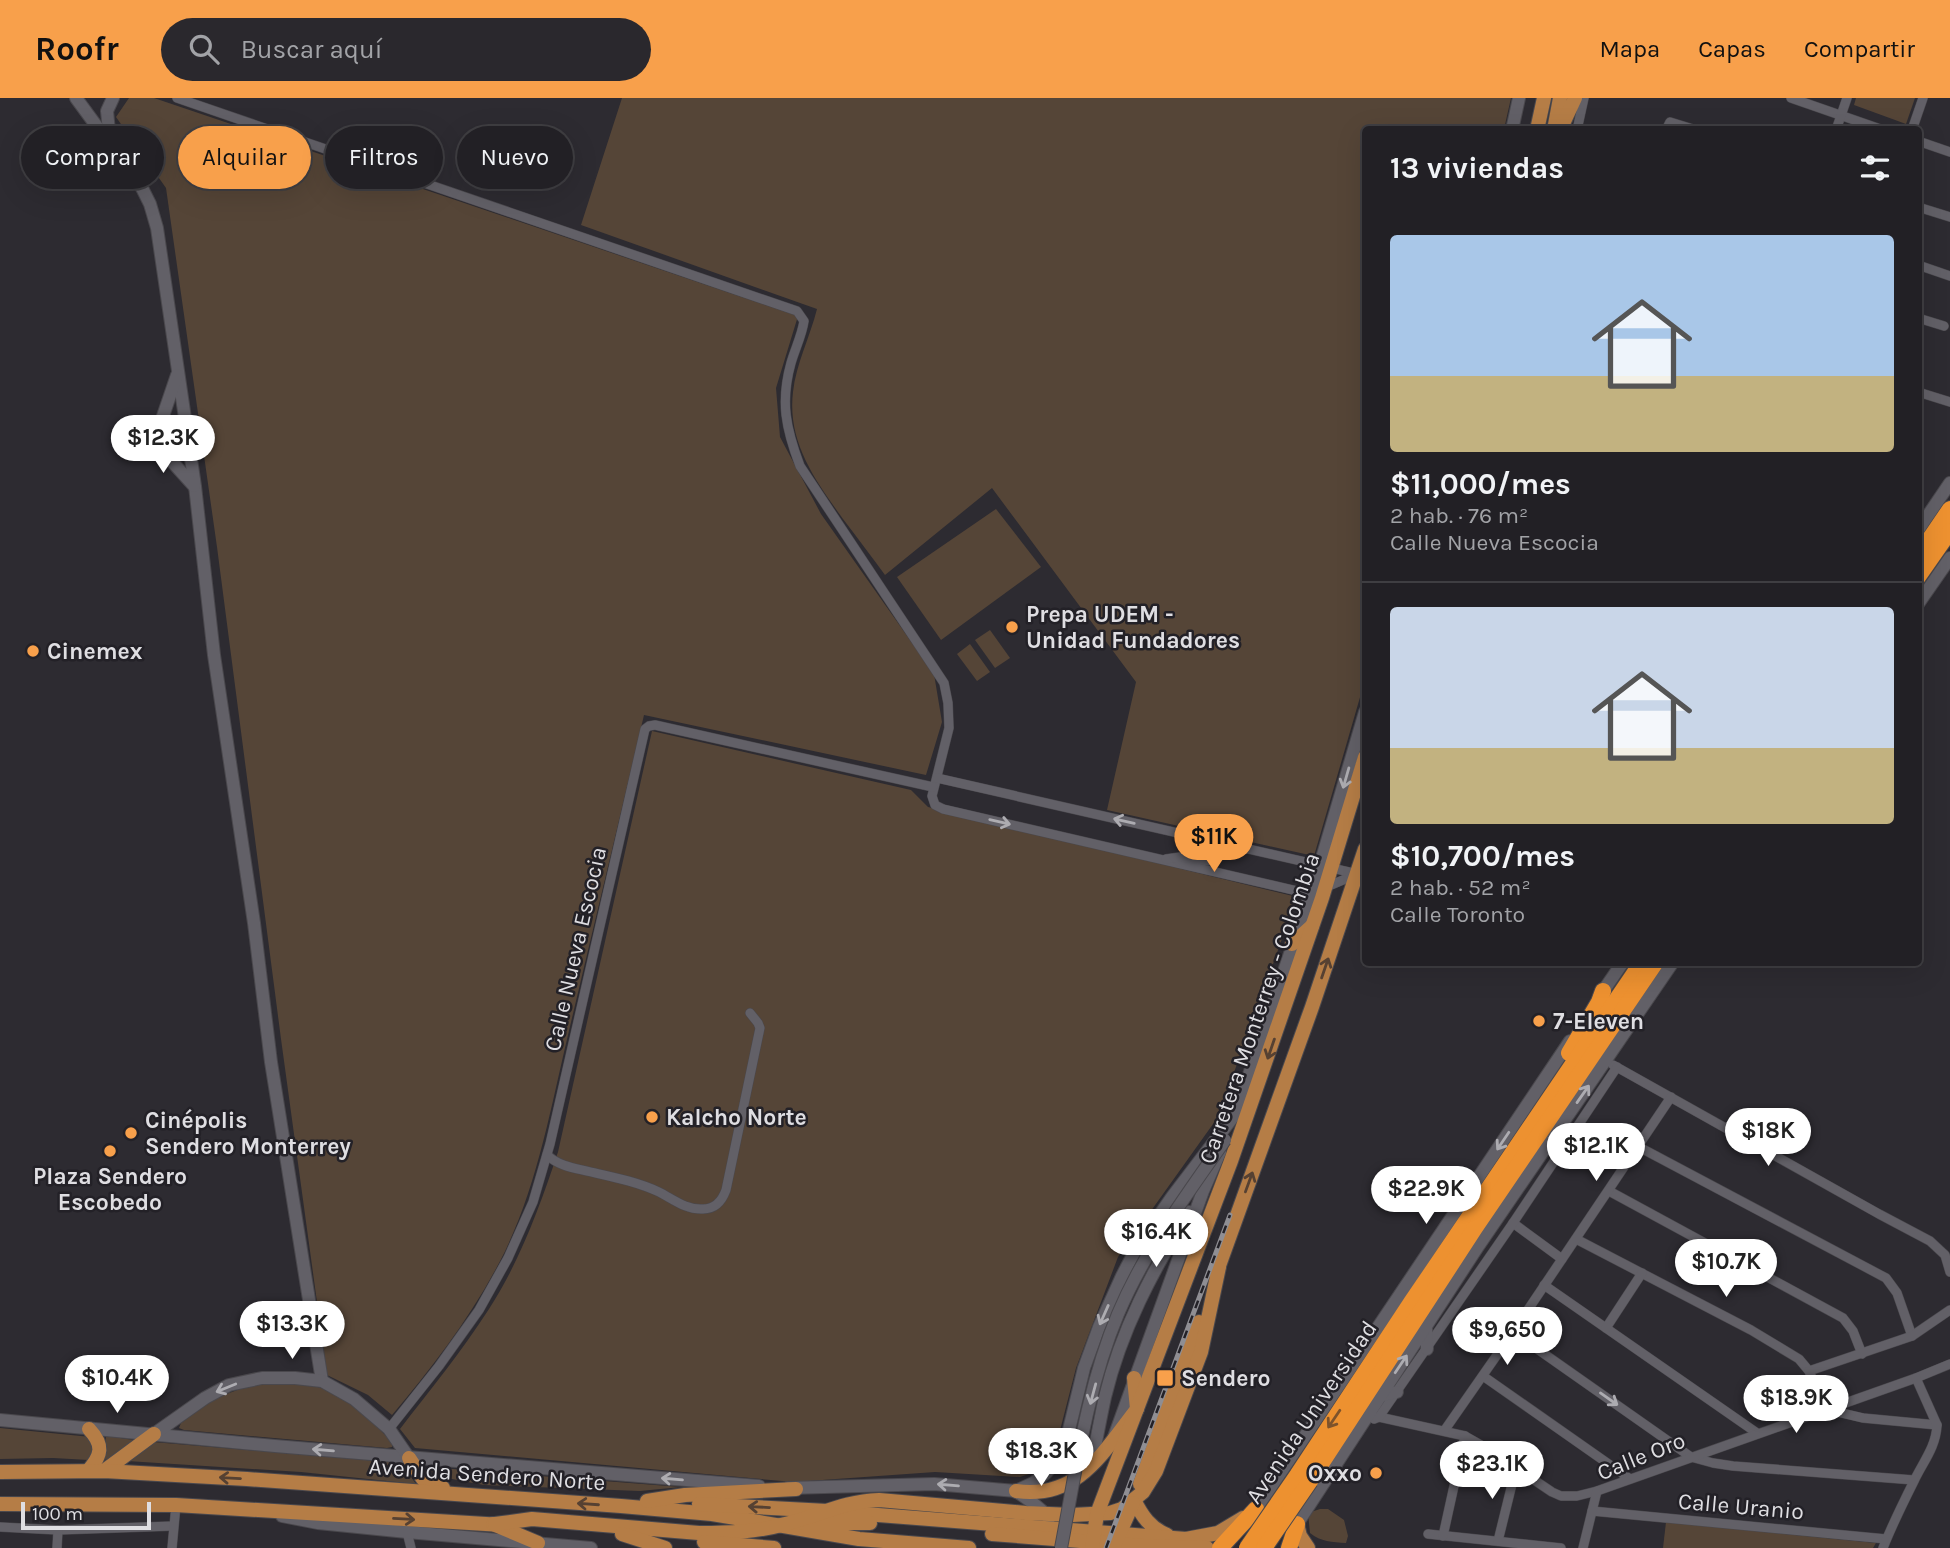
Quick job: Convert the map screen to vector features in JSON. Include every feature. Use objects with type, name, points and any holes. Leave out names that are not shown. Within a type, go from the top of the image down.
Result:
[{"type":"highway","points":[[1922,550],[1950,509]]},
{"type":"highway","points":[[1922,571],[1948,534]]},
{"type":"highway","points":[[1417,1305],[1552,1094],[1639,966]]},
{"type":"highway","points":[[1417,1305],[1653,966]]},
{"type":"highway","points":[[1552,1094],[1564,1063],[1603,991]]},
{"type":"highway","name":"Avenida Universidad","points":[[1265,1548],[1304,1478],[1417,1305]]},
{"type":"highway","name":"Avenida Universidad","points":[[1247,1548],[1304,1478]]},
{"type":"highway","points":[[1220,1548],[1256,1509]]},
{"type":"highway","points":[[1289,1548],[1297,1524]]},
{"type":"main road","points":[[1538,126],[1544,98]]},
{"type":"main road","points":[[1555,126],[1560,98]]},
{"type":"main road","points":[[1562,126],[1575,98]]},
{"type":"main road","name":"Carretera Monterrey - Colombia","points":[[1103,1513],[1137,1409],[1231,1161],[1313,925],[1325,887],[1326,867],[1362,765]]},
{"type":"main road","name":"Carretera Monterrey - Colombia","points":[[1104,1541],[1134,1500],[1284,1086],[1362,860]]},
{"type":"main road","points":[[1292,944],[1313,925]]},
{"type":"main road","points":[[1104,1541],[1103,1513],[1111,1505],[1158,1371],[1160,1347]]},
{"type":"main road","points":[[1016,1491],[1035,1493],[1055,1489],[1072,1482],[1091,1466],[1137,1409],[1134,1378]]},
{"type":"main road","points":[[88,1471],[95,1462],[100,1447],[89,1429]]},
{"type":"main road","points":[[104,1471],[153,1434]]},
{"type":"main road","points":[[409,1458],[428,1483],[445,1489],[489,1496]]},
{"type":"main road","name":"Avenida Sendero Norte","points":[[0,1472],[104,1471],[621,1506],[712,1514],[859,1539],[969,1548]]},
{"type":"main road","points":[[621,1506],[685,1495],[796,1489]]},
{"type":"main road","points":[[493,1524],[532,1519],[699,1533],[747,1532],[783,1525],[850,1503],[880,1500],[1046,1514],[1103,1513],[1122,1509],[1134,1500]]},
{"type":"main road","points":[[1134,1500],[1152,1527],[1164,1534],[1186,1539]]},
{"type":"main road","points":[[1134,1500],[1142,1543]]},
{"type":"main road","points":[[647,1501],[827,1511],[1059,1541]]},
{"type":"main road","points":[[0,1504],[263,1510],[493,1524],[774,1548]]},
{"type":"main road","points":[[1142,1543],[1186,1539],[1218,1532],[1231,1527],[1256,1509]]},
{"type":"main road","points":[[783,1525],[860,1522],[1059,1541],[1104,1541],[1207,1548]]},
{"type":"main road","points":[[493,1524],[538,1543]]},
{"type":"main road","points":[[1258,1548],[1283,1539],[1297,1524]]},
{"type":"main road","points":[[1297,1524],[1300,1536],[1308,1548]]},
{"type":"main road","points":[[622,1534],[665,1548]]},
{"type":"street","points":[[109,126],[107,111],[113,98]]},
{"type":"street","points":[[177,98],[797,311],[804,320],[788,375],[785,412],[791,443],[800,466],[944,683],[949,728],[932,796],[935,805],[1310,894],[1358,874]]},
{"type":"street","points":[[1513,126],[1519,98]]},
{"type":"street","points":[[1578,126],[1584,98]]},
{"type":"street","points":[[1791,98],[1872,126]]},
{"type":"street","points":[[1838,126],[1847,98]]},
{"type":"street","points":[[1913,126],[1923,98]]},
{"type":"street","points":[[79,101],[98,126]]},
{"type":"street","points":[[1922,142],[1950,152]]},
{"type":"street","points":[[142,189],[153,215],[178,371],[195,486],[214,655],[254,923],[271,1062],[322,1381]]},
{"type":"street","points":[[1922,208],[1950,217]]},
{"type":"street","points":[[1922,266],[1950,276]]},
{"type":"street","points":[[1922,319],[1944,326]]},
{"type":"street","points":[[155,429],[169,404],[178,371]]},
{"type":"street","points":[[1922,393],[1950,402]]},
{"type":"street","points":[[149,442],[166,454],[195,486]]},
{"type":"street","points":[[1922,524],[1950,483]]},
{"type":"street","points":[[1922,598],[1950,558]]},
{"type":"street","points":[[1113,1439],[1203,1191],[1236,1113],[1310,894],[1326,867],[1362,724]]},
{"type":"street","name":"Calle Nueva Escocia","points":[[389,1429],[479,1310],[508,1258],[533,1202],[547,1155],[647,727],[655,725],[935,782],[1358,874]]},
{"type":"street","points":[[1161,860],[1180,857],[1208,861],[1216,850],[1212,841]]},
{"type":"street","points":[[1611,1064],[1525,1177],[1297,1524],[1285,1534],[1276,1536],[1259,1527],[1256,1509],[1620,966]]},
{"type":"street","points":[[1378,1417],[1398,1392],[1513,1223],[1671,966]]},
{"type":"street","points":[[547,1155],[558,1164],[640,1185],[695,1209],[715,1206],[724,1197],[726,1190],[760,1028],[750,1013]]},
{"type":"street","points":[[1611,1064],[1930,1241],[1945,1255],[1950,1272]]},
{"type":"street","points":[[1444,1431],[1671,1097]]},
{"type":"street","points":[[0,1420],[409,1458],[796,1489],[934,1484],[1016,1491],[1033,1483],[1059,1459],[1066,1442],[1084,1368],[1122,1276],[1136,1249],[1165,1206],[1236,1113]]},
{"type":"street","points":[[1059,1541],[1087,1415],[1117,1316],[1156,1240],[1226,1140]]},
{"type":"street","points":[[1639,1147],[1886,1278],[1898,1293],[1912,1336]]},
{"type":"street","points":[[1525,1177],[1537,1186]]},
{"type":"street","points":[[1091,1466],[1105,1395],[1136,1306],[1161,1256],[1203,1191]]},
{"type":"street","points":[[1609,1191],[1832,1311],[1847,1324],[1862,1354]]},
{"type":"street","points":[[1513,1223],[1562,1259]]},
{"type":"street","points":[[1576,1239],[1762,1336],[1799,1359],[1809,1371],[1825,1409],[1863,1418],[1937,1425]]},
{"type":"street","points":[[1462,1272],[1473,1281]]},
{"type":"street","points":[[1606,1328],[1642,1273]]},
{"type":"street","points":[[1544,1285],[1757,1433]]},
{"type":"street","points":[[1809,1371],[1912,1336],[1950,1310]]},
{"type":"street","points":[[1426,1326],[1427,1349]]},
{"type":"street","points":[[1513,1332],[1691,1457],[1713,1464],[1914,1480]]},
{"type":"street","name":"Calle Oro","points":[[1583,1548],[1597,1491],[1950,1364]]},
{"type":"street","points":[[1483,1376],[1630,1479]]},
{"type":"street","points":[[153,1434],[229,1385],[277,1377],[322,1381],[354,1399],[389,1429],[409,1458]]},
{"type":"street","points":[[1885,1544],[1934,1443],[1937,1425],[1916,1378]]},
{"type":"street","points":[[1380,1396],[1398,1392]]},
{"type":"street","points":[[1363,1422],[1378,1417],[1465,1436],[1561,1496],[1577,1496],[1597,1491]]},
{"type":"street","points":[[1443,1536],[1465,1436]]},
{"type":"street","points":[[1498,1541],[1516,1468]]},
{"type":"street","points":[[1016,1491],[1046,1514],[1059,1541]]},
{"type":"street","points":[[172,1548],[176,1506]]},
{"type":"street","points":[[263,1510],[291,1519],[591,1548]]},
{"type":"street","name":"Calle Uranio","points":[[1592,1511],[1885,1544]]},
{"type":"street","points":[[0,1528],[58,1530],[173,1526]]},
{"type":"street","points":[[57,1548],[58,1530]]},
{"type":"street","points":[[407,1532],[411,1548]]},
{"type":"street","points":[[1428,1534],[1561,1548]]},
{"type":"shaded area","points":[[129,98],[154,98],[237,126],[178,126],[178,189],[311,189],[311,151],[325,156],[325,189],[423,189],[798,316],[776,388],[780,437],[821,514],[934,674],[942,722],[926,775],[644,715],[548,1122],[523,1209],[499,1263],[476,1303],[436,1361],[392,1415],[368,1395],[327,1375],[217,547],[164,185],[164,126],[122,126],[116,117]]},
{"type":"shaded area","points":[[622,98],[1511,98],[1505,126],[1362,126],[1362,690],[1314,856],[1107,810],[1136,682],[992,488],[885,575],[813,475],[794,427],[793,392],[817,309],[581,225]]},
{"type":"shaded area","points":[[1856,98],[1915,98],[1906,124],[1854,105]]},
{"type":"shaded area","points":[[996,509],[1041,567],[941,640],[897,577]]},
{"type":"shaded area","points":[[990,630],[1010,658],[995,668],[975,640]]},
{"type":"shaded area","points":[[970,644],[990,672],[977,681],[957,654]]},
{"type":"shaded area","points":[[652,731],[911,790],[928,807],[1297,897],[1218,1117],[1118,1257],[1076,1368],[1057,1442],[1046,1462],[1035,1472],[1020,1477],[935,1472],[794,1482],[415,1448],[400,1429],[457,1355],[500,1291],[520,1252],[544,1193],[558,1152]]},
{"type":"shaded area","points":[[271,1382],[313,1386],[333,1392],[357,1407],[392,1442],[392,1447],[179,1428],[181,1423],[216,1398]]},
{"type":"shaded area","points":[[0,1428],[91,1437],[95,1445],[89,1460],[0,1459]]},
{"type":"shaded area","points":[[106,1436],[141,1441],[112,1459],[103,1460]]},
{"type":"shaded area","points":[[153,1442],[401,1463],[416,1484],[301,1472],[127,1461]]},
{"type":"shaded area","points":[[427,1467],[681,1487],[640,1491],[484,1485],[436,1476]]},
{"type":"shaded area","points":[[1328,1509],[1344,1520],[1348,1536],[1346,1543],[1323,1540],[1310,1533],[1308,1513]]},
{"type":"shaded area","points":[[1666,1522],[1876,1543],[1873,1548],[1663,1548]]},
{"type":"railway","points":[[1106,1548],[1230,1215]]},
{"type":"place","name":"Prepa UDEM - Unidad Fundadores","points":[[1012,627]]},
{"type":"place","name":"Cinemex","points":[[33,651]]},
{"type":"place","name":"7-Eleven","points":[[1539,1021]]},
{"type":"place","name":"Kalcho Norte","points":[[652,1117]]},
{"type":"place","name":"Cinépolis Sendero Monterrey","points":[[131,1133]]},
{"type":"place","name":"Plaza Sendero Escobedo","points":[[110,1151]]},
{"type":"place","name":"Sendero","points":[[1165,1378]]},
{"type":"place","name":"Oxxo","points":[[1376,1473]]}]
